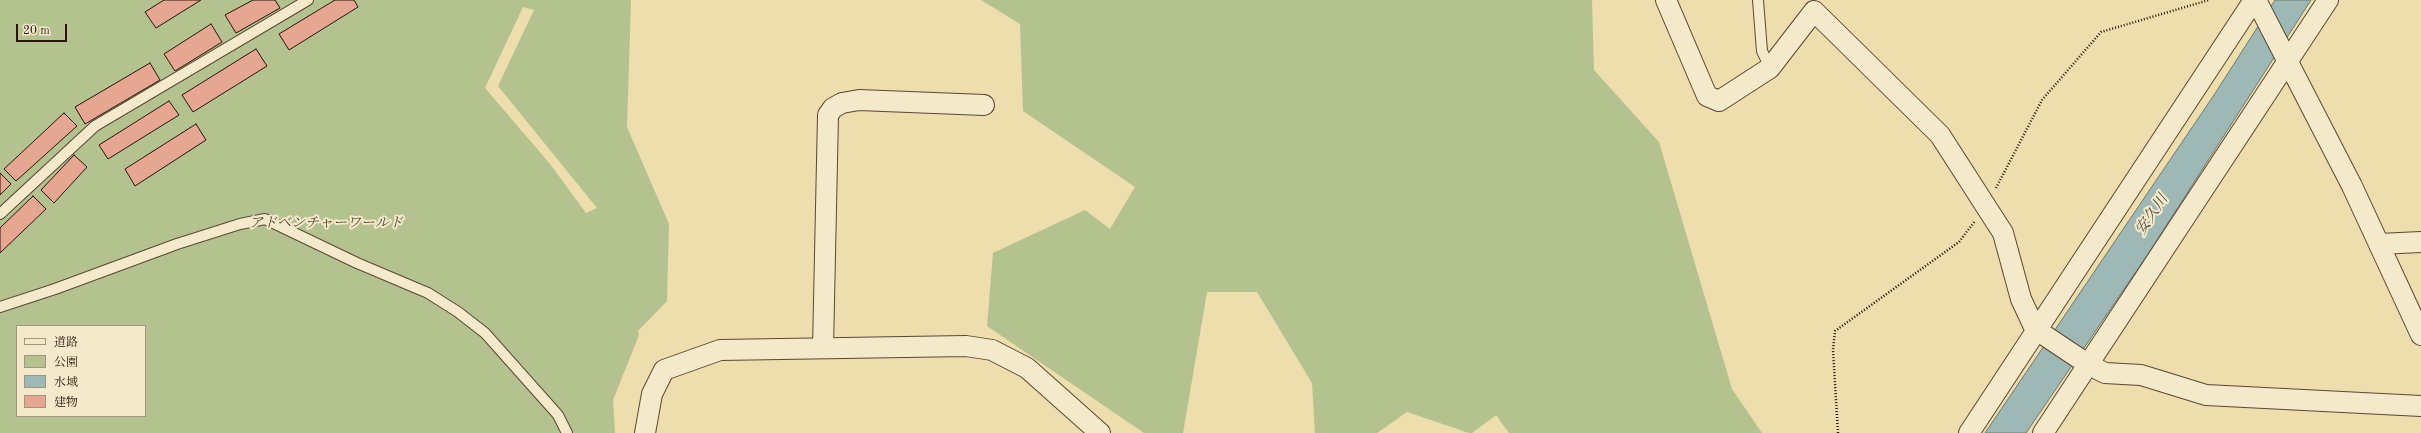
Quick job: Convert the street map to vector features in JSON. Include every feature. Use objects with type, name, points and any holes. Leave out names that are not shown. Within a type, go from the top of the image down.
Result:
[{"type":"street","points":[[1666,0],[1707,96],[1719,101],[1770,68],[1814,5],[1940,134],[2003,233],[2021,299],[2035,329],[2089,365],[2105,373],[2141,375],[2206,395],[2421,406]]},
{"type":"street","points":[[1969,433],[2035,329],[2255,0],[2352,186],[2379,244],[2417,314],[2421,335]]},
{"type":"street","points":[[2043,433],[2328,0]]},
{"type":"street","points":[[823,348],[828,115],[833,108],[842,103],[859,100],[984,105]]},
{"type":"street","points":[[2379,244],[2421,242]]},
{"type":"street","points":[[645,433],[652,394],[664,370],[720,350],[966,346],[992,350],[1027,368],[1100,433]]},
{"type":"lane","points":[[0,214],[95,126],[308,0]]},
{"type":"lane","points":[[1758,0],[1762,51],[1770,68]]},
{"type":"lane","points":[[0,307],[55,289],[177,244],[240,224],[265,219],[357,263],[428,293],[458,312],[485,333],[558,414],[567,433]]},
{"type":"green space","name":"アドベンチャーワールド","points":[[0,0],[631,0],[627,127],[669,224],[667,301],[638,331],[639,335],[613,400],[615,433],[0,433]],"holes":[[[523,7],[534,10],[498,86],[597,208],[586,213],[550,164],[485,88]]]},
{"type":"green space","points":[[981,0],[1592,0],[1594,70],[1659,142],[1732,389],[1762,433],[1509,433],[1496,415],[1472,433],[1469,433],[1407,412],[1377,433],[1315,433],[1312,383],[1257,292],[1207,292],[1183,433],[1144,433],[987,326],[993,253],[1085,210],[1110,229],[1135,187],[1023,111],[1020,24]]},
{"type":"water","name":"安久川","points":[[2275,0],[2311,0],[2148,254],[2026,433],[1985,433],[2214,95]]},
{"type":"building","points":[[164,0],[201,0],[156,28],[145,12]]},
{"type":"building","points":[[253,0],[275,0],[280,8],[236,33],[225,15]]},
{"type":"building","points":[[335,0],[354,0],[358,7],[289,50],[279,34]]},
{"type":"building","points":[[211,24],[222,42],[175,71],[164,54]]},
{"type":"building","points":[[256,49],[267,66],[193,112],[182,95]]},
{"type":"building","points":[[150,63],[160,80],[85,124],[75,107]]},
{"type":"building","points":[[169,101],[179,115],[108,159],[99,145]]},
{"type":"building","points":[[64,113],[77,126],[16,181],[4,169]]},
{"type":"building","points":[[196,124],[206,140],[135,186],[125,169]]},
{"type":"building","points":[[74,155],[87,167],[54,203],[41,190]]},
{"type":"building","points":[[0,173],[11,184],[0,195]]},
{"type":"building","points":[[33,196],[46,209],[0,253],[0,228]]}]
